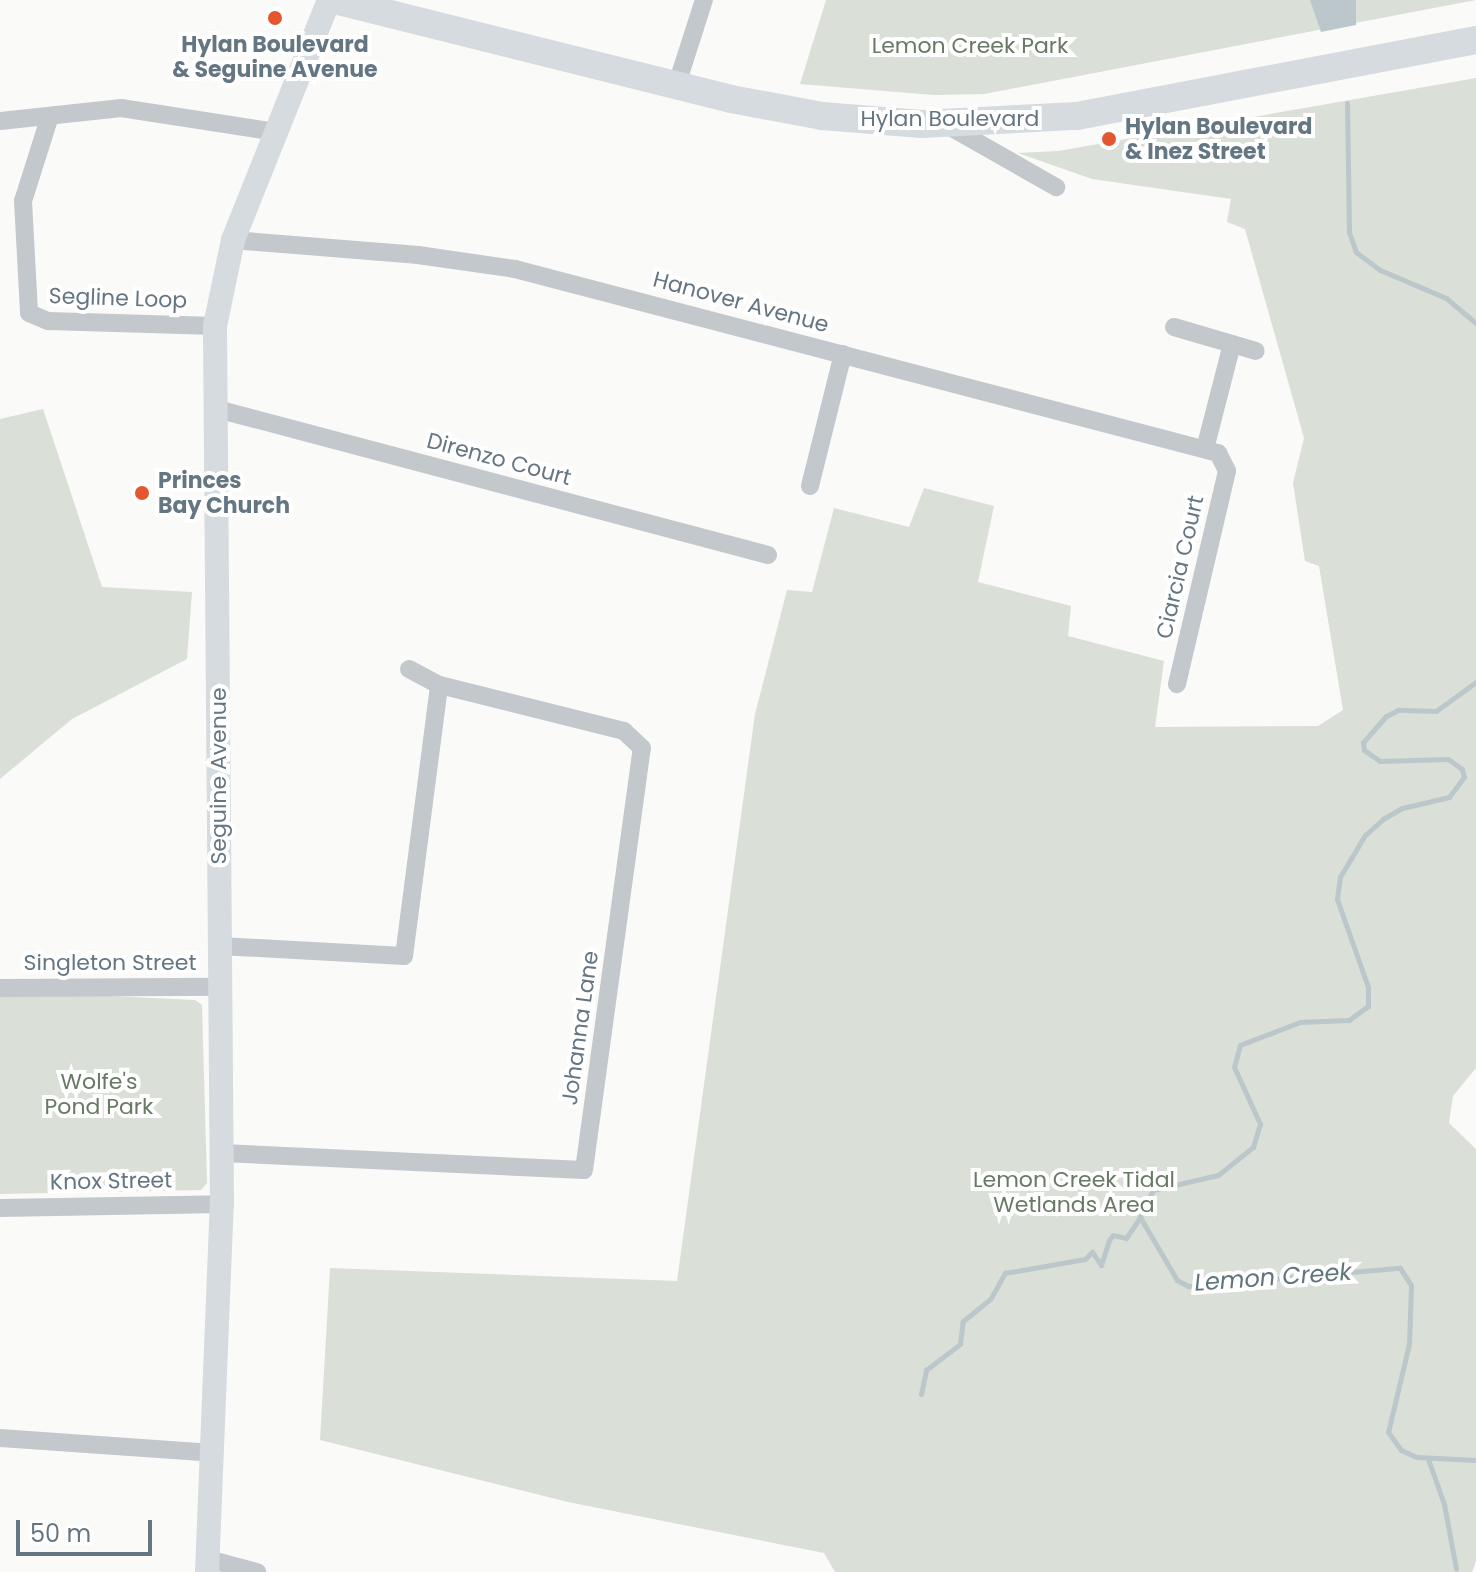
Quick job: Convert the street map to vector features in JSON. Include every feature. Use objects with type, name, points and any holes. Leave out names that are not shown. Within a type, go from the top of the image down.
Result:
[{"type":"main road","name":"Hylan Boulevard","points":[[331,0],[676,87],[822,116],[945,124],[1077,116],[1476,40]]},
{"type":"street","name":"Seguine Avenue","points":[[208,1565],[222,1204],[215,326],[233,240],[331,0]]},
{"type":"street","points":[[676,87],[704,0]]},
{"type":"street","points":[[0,121],[49,119],[121,108],[276,132]]},
{"type":"street","name":"Segline Loop","points":[[49,119],[23,201],[29,313],[48,321],[215,326]]},
{"type":"street","points":[[945,124],[1056,187]]},
{"type":"street","name":"Hanover Avenue","points":[[233,240],[334,246],[515,269],[1205,449],[1225,461]]},
{"type":"street","points":[[1174,327],[1256,351]]},
{"type":"street","points":[[1205,449],[1232,344]]},
{"type":"street","points":[[810,486],[843,354]]},
{"type":"street","name":"Direnzo Court","points":[[217,409],[768,555]]},
{"type":"street","name":"Ciarcia Court","points":[[1177,684],[1225,461]]},
{"type":"street","name":"Johanna Lane","points":[[222,1153],[584,1170],[642,748],[624,731],[439,685],[409,669]]},
{"type":"street","points":[[220,946],[404,956],[439,685]]},
{"type":"street","name":"Singleton Street","points":[[0,988],[220,987]]},
{"type":"street","name":"Knox Street","points":[[0,1208],[222,1204]]},
{"type":"street","points":[[0,1438],[212,1453]]},
{"type":"street","points":[[208,1565],[257,1572]]},
{"type":"green space","name":"Lemon Creek Park","points":[[826,0],[1476,0],[984,94],[934,95],[800,84]]},
{"type":"green space","name":"Lemon Creek Tidal Wetlands Area","points":[[1476,78],[1476,1068],[1453,1096],[1449,1123],[1476,1149],[1476,1561],[1472,1572],[835,1572],[824,1553],[568,1502],[320,1440],[330,1268],[677,1281],[755,714],[787,590],[812,592],[834,508],[909,527],[924,488],[994,506],[978,582],[1071,606],[1068,636],[1164,661],[1155,727],[1318,726],[1343,710],[1319,566],[1305,561],[1293,483],[1304,438],[1245,229],[1227,222],[1231,199],[1092,179],[1018,153],[1058,151]]},
{"type":"green space","points":[[43,409],[102,587],[192,592],[187,659],[72,719],[0,779],[0,419]]},
{"type":"green space","name":"Wolfe's Pond Park","points":[[0,991],[195,1000],[202,1005],[207,1183],[201,1190],[0,1194]]},
{"type":"shaded area","points":[[1310,0],[1356,0],[1356,25],[1321,32]]},
{"type":"waterway","name":"Lemon Creek","points":[[1347,103],[1349,232],[1356,252],[1380,270],[1446,298],[1476,323]]},
{"type":"waterway","name":"Lemon Creek","points":[[1476,682],[1436,711],[1398,710],[1386,716],[1363,742],[1364,750],[1380,761],[1448,759],[1462,769],[1464,777],[1449,797],[1402,808],[1383,819],[1365,835],[1340,877],[1337,899],[1368,987],[1368,1006],[1349,1020],[1300,1022],[1240,1045],[1234,1067],[1260,1124],[1253,1147],[1218,1175],[1153,1190],[1140,1217],[1177,1280],[1188,1286],[1400,1268],[1411,1285],[1409,1344],[1388,1432],[1401,1450],[1417,1457],[1476,1460]]},
{"type":"waterway","points":[[921,1394],[926,1370],[960,1344],[963,1321],[991,1298],[1005,1273],[1085,1259],[1092,1252],[1101,1265],[1113,1235],[1126,1238],[1140,1217]]},
{"type":"waterway","points":[[1428,1459],[1444,1504],[1456,1569]]},
{"type":"place","name":"Hylan Boulevard & Seguine Avenue","points":[[275,18]]},
{"type":"place","name":"Hylan Boulevard & Inez Street","points":[[1109,139]]},
{"type":"place","name":"Princes Bay Church","points":[[142,493]]}]
